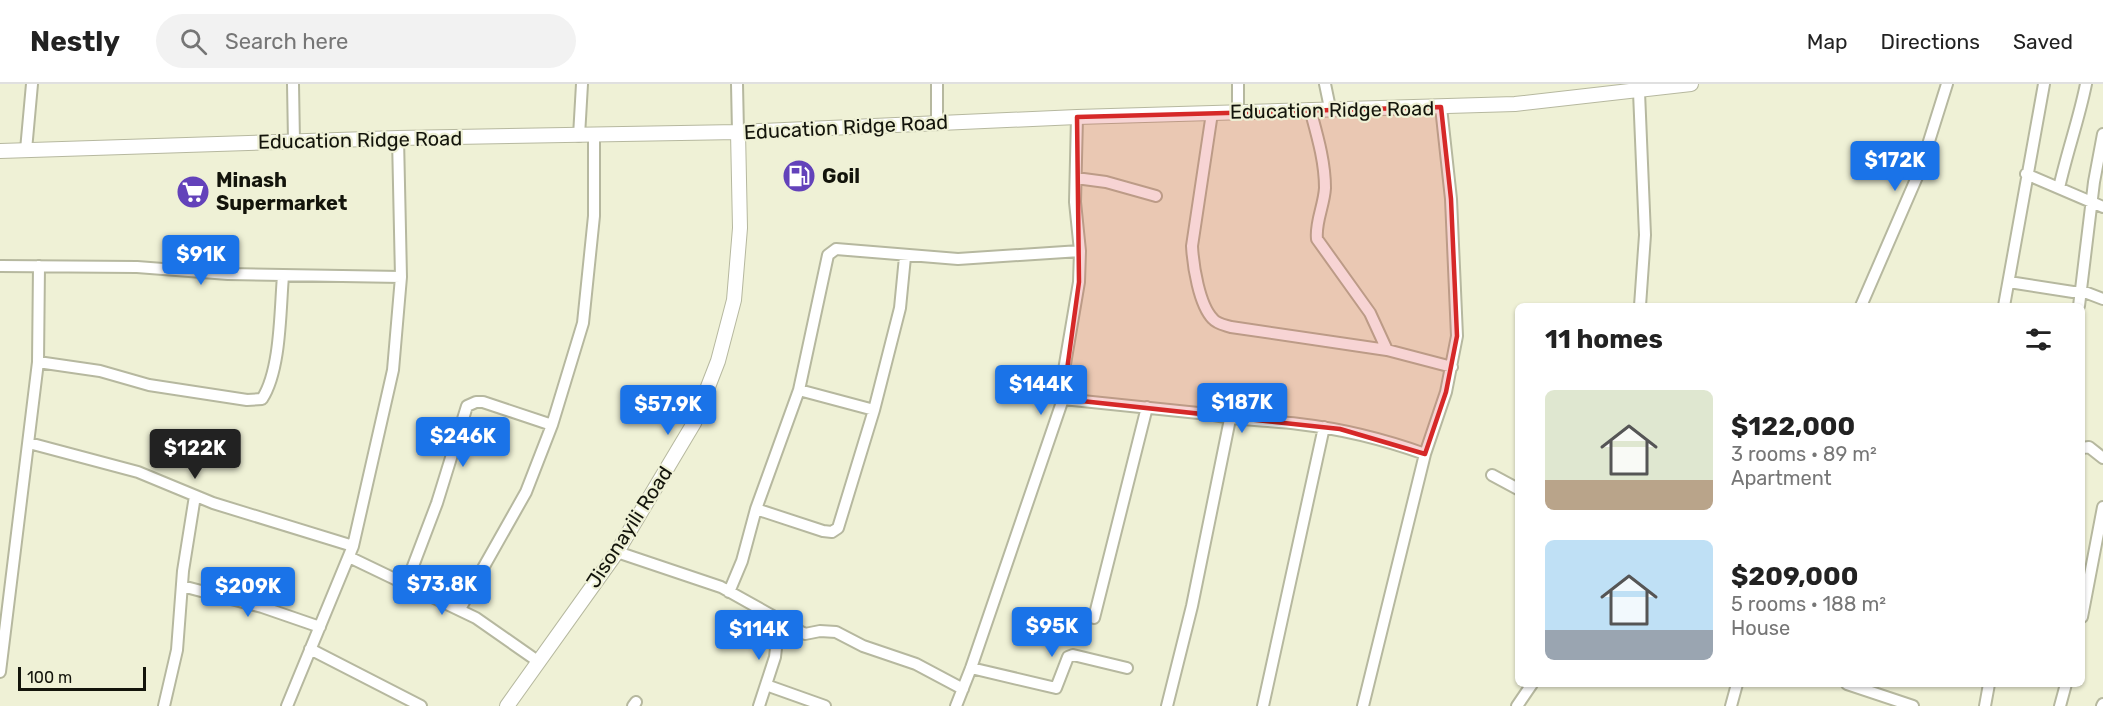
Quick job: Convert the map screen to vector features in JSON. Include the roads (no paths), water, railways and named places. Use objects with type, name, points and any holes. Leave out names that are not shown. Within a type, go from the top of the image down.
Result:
[{"type":"main road","name":"Education Ridge Road","points":[[0,151],[398,138],[738,132],[1330,108],[1441,107],[1515,104],[1639,92],[1691,84]]},
{"type":"main road","name":"Jisonayili Road","points":[[507,706],[600,572],[617,552],[694,423],[718,361],[735,290],[740,228],[738,132]]},
{"type":"street","points":[[26,150],[32,84]]},
{"type":"street","points":[[293,84],[294,141]]},
{"type":"street","points":[[579,136],[582,84]]},
{"type":"street","name":"Jisonayili Road","points":[[737,84],[738,132]]},
{"type":"street","points":[[937,84],[937,123]]},
{"type":"street","points":[[1238,84],[1238,112]]},
{"type":"street","points":[[1325,84],[1330,108]]},
{"type":"street","points":[[1863,303],[1924,159],[1947,84]]},
{"type":"street","points":[[2005,303],[2044,84]]},
{"type":"street","points":[[2059,188],[2072,132],[2079,120],[2086,84]]},
{"type":"street","points":[[1639,92],[1645,225],[1640,303]]},
{"type":"street","points":[[1363,706],[1425,454],[1452,367],[1457,336],[1452,221],[1441,107]]},
{"type":"street","points":[[1310,109],[1324,164],[1325,190],[1316,231],[1317,239],[1370,314],[1387,350]]},
{"type":"street","points":[[1212,113],[1192,246],[1192,264],[1207,310],[1213,320],[1231,327],[1387,350],[1452,367]]},
{"type":"street","points":[[956,706],[1063,399],[1064,370],[1079,282],[1080,251],[1075,202],[1077,117]]},
{"type":"street","points":[[2080,303],[2091,201],[2103,134]]},
{"type":"street","points":[[460,609],[526,492],[552,425],[583,324],[594,216],[594,135]]},
{"type":"street","points":[[287,706],[351,551],[393,370],[401,277],[398,138]]},
{"type":"street","points":[[2026,174],[2103,207]]},
{"type":"street","points":[[1076,178],[1106,182],[1156,196]]},
{"type":"street","points":[[729,592],[742,561],[756,509],[798,390],[828,255],[836,249],[958,259],[1080,251]]},
{"type":"street","points":[[756,509],[823,531],[838,528],[874,410],[900,308],[905,256]]},
{"type":"street","points":[[0,266],[137,267],[283,276],[401,277]]},
{"type":"street","points":[[0,672],[38,362],[39,266]]},
{"type":"street","points":[[38,362],[100,371],[149,385],[248,400],[262,399],[270,388],[283,276]]},
{"type":"street","points":[[2009,282],[2073,292],[2082,291],[2103,299]]},
{"type":"street","points":[[798,390],[874,410]]},
{"type":"street","points":[[1063,399],[1324,428],[1374,436],[1425,454]]},
{"type":"street","points":[[407,582],[437,503],[467,406],[483,402],[552,425]]},
{"type":"street","points":[[1094,618],[1147,407]]},
{"type":"street","points":[[1167,706],[1192,606],[1230,419]]},
{"type":"street","points":[[1263,706],[1324,428]]},
{"type":"street","points":[[29,443],[138,472],[195,496],[351,551],[460,609],[539,662]]},
{"type":"street","points":[[2085,448],[2089,447],[2103,459]]},
{"type":"street","points":[[1492,476],[1515,488]]},
{"type":"street","points":[[164,706],[177,650],[182,586],[195,496]]},
{"type":"street","points":[[2085,601],[2103,507]]},
{"type":"street","points":[[617,552],[729,592],[805,634],[820,631],[836,632],[863,646],[916,664],[963,689]]},
{"type":"street","points":[[182,586],[262,607],[320,627]]},
{"type":"street","points":[[759,706],[775,657],[780,621]]},
{"type":"street","points":[[310,649],[421,706]]},
{"type":"street","points":[[971,668],[1056,687],[1068,657],[1073,655],[1128,668]]},
{"type":"street","points":[[766,685],[825,706]]},
{"type":"street","points":[[1517,706],[1530,687]]},
{"type":"street","points":[[1731,706],[1736,687]]},
{"type":"street","points":[[1856,687],[1913,706]]},
{"type":"street","points":[[1985,706],[1988,687]]},
{"type":"street","points":[[2060,706],[2065,687]]},
{"type":"place","name":"Goil","points":[[799,176]]},
{"type":"place","name":"Minash Supermarket","points":[[193,192]]}]
